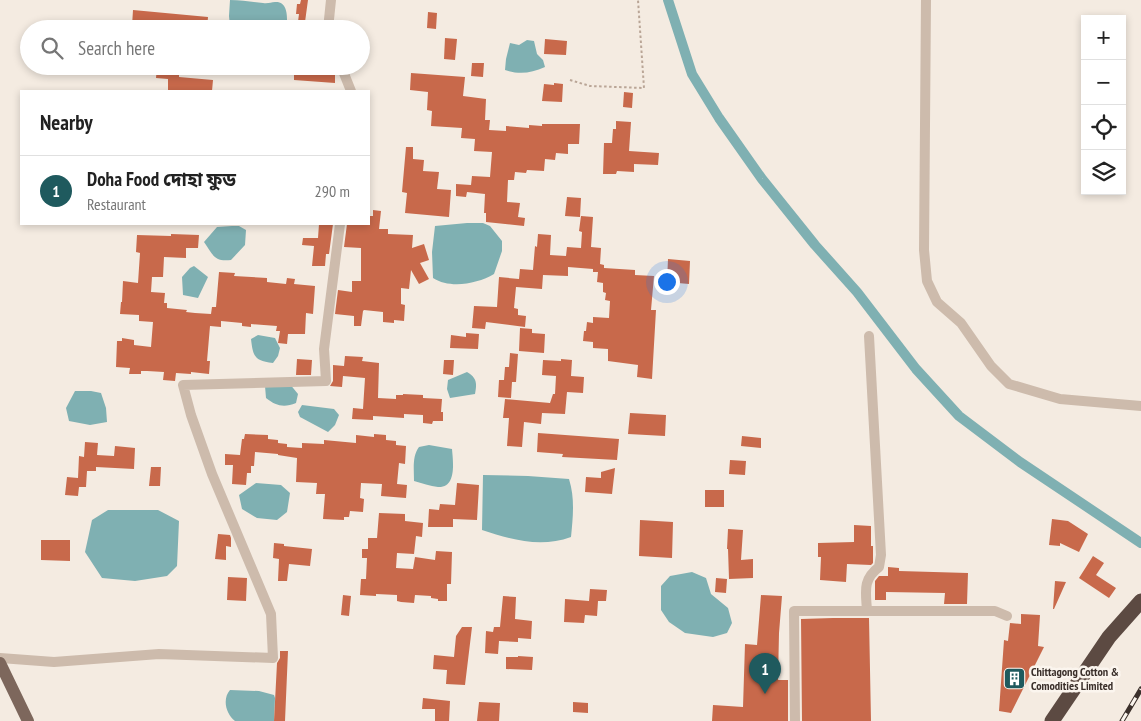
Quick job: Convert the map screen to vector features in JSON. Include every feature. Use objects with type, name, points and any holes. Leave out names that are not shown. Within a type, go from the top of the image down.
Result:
[{"type":"highway","points":[[1052,721],[1108,637],[1139,603]]},
{"type":"main road","points":[[0,663],[28,721]]},
{"type":"street","points":[[329,20],[332,0]]},
{"type":"street","points":[[926,0],[924,250],[927,281],[937,302],[961,323],[991,366],[1009,384],[1060,399],[1141,406]]},
{"type":"street","points":[[345,75],[351,90]]},
{"type":"street","points":[[0,658],[54,662],[159,654],[273,658],[271,614],[212,474],[191,415],[183,385],[326,381],[324,348],[340,225]]},
{"type":"street","points":[[867,611],[865,586],[871,573],[879,568],[881,555],[869,336]]},
{"type":"street","points":[[795,721],[794,611],[995,611],[1007,616]]},
{"type":"path","points":[[570,80],[590,86],[644,88],[638,0]]},
{"type":"water","points":[[230,0],[265,3],[280,2],[285,7],[287,20],[229,20]]},
{"type":"water","points":[[527,40],[534,41],[537,54],[543,60],[545,67],[525,73],[505,70],[510,43],[519,45]]},
{"type":"water","points":[[483,223],[490,226],[502,241],[502,251],[494,274],[472,283],[464,284],[447,283],[433,278],[432,252],[435,226]]},
{"type":"water","points":[[239,226],[246,230],[245,245],[231,260],[221,260],[214,257],[204,242],[217,227]]},
{"type":"water","points":[[194,266],[208,277],[198,298],[183,295],[182,277]]},
{"type":"water","points":[[258,335],[275,338],[280,348],[278,356],[273,363],[262,361],[254,354],[251,339]]},
{"type":"water","points":[[467,372],[476,381],[475,394],[450,398],[447,389],[448,380]]},
{"type":"water","points":[[289,383],[298,394],[296,403],[280,405],[266,398],[265,386]]},
{"type":"water","points":[[75,391],[101,393],[106,408],[107,422],[90,425],[69,421],[66,408]]},
{"type":"water","points":[[302,405],[334,409],[339,415],[335,425],[328,432],[300,417],[298,412]]},
{"type":"water","points":[[429,445],[452,449],[451,479],[444,486],[435,487],[414,481],[415,455],[419,447]]},
{"type":"water","points":[[483,475],[569,479],[573,500],[571,537],[549,542],[538,542],[515,540],[482,530]]},
{"type":"water","points":[[256,483],[281,485],[290,493],[287,512],[277,520],[257,518],[242,509],[239,495]]},
{"type":"water","points":[[108,510],[158,510],[179,521],[177,566],[167,576],[135,581],[102,578],[85,552],[92,520]]},
{"type":"water","points":[[692,572],[706,578],[711,594],[728,608],[732,623],[727,633],[713,637],[685,633],[669,622],[661,610],[661,586],[670,576]]},
{"type":"water","points":[[230,690],[259,691],[274,695],[274,721],[235,721],[229,714],[226,706],[226,698]]},
{"type":"building","points":[[301,0],[308,0],[305,20],[298,20],[299,14],[296,14],[297,4],[300,4]]},
{"type":"building","points":[[133,10],[208,17],[208,20],[132,20]]},
{"type":"building","points":[[428,12],[437,13],[436,29],[427,28]]},
{"type":"building","points":[[445,38],[457,39],[455,60],[444,59]]},
{"type":"building","points":[[545,39],[567,41],[566,55],[544,54]]},
{"type":"building","points":[[472,63],[484,63],[483,77],[471,76]]},
{"type":"building","points":[[411,73],[465,77],[463,96],[486,99],[485,120],[490,120],[489,130],[506,131],[506,126],[529,128],[529,125],[580,124],[579,144],[568,144],[568,154],[556,153],[555,160],[545,159],[544,171],[527,170],[526,173],[515,172],[514,180],[508,180],[507,202],[520,203],[518,217],[525,218],[524,226],[486,222],[486,213],[484,213],[485,194],[467,192],[466,197],[456,196],[456,184],[471,185],[472,176],[490,177],[492,152],[474,151],[475,139],[461,138],[462,128],[431,126],[432,111],[427,110],[428,92],[410,90]]},
{"type":"building","points":[[156,75],[179,75],[179,77],[213,80],[212,90],[168,90],[168,79],[156,78]]},
{"type":"building","points":[[294,75],[335,75],[335,83],[294,80]]},
{"type":"building","points":[[554,83],[563,84],[562,102],[542,101],[544,84],[554,85]]},
{"type":"building","points":[[624,92],[633,93],[632,108],[623,107]]},
{"type":"building","points":[[616,121],[631,122],[629,151],[659,153],[658,165],[634,164],[634,172],[617,171],[616,174],[603,174],[604,143],[612,143],[613,129],[616,129]]},
{"type":"building","points":[[406,147],[413,147],[413,159],[424,160],[423,171],[439,172],[437,189],[451,190],[449,217],[405,213],[407,193],[402,192]]},
{"type":"building","points":[[567,197],[581,198],[580,217],[565,216]]},
{"type":"building","points":[[373,210],[381,211],[379,229],[388,229],[388,234],[413,235],[412,248],[424,244],[429,260],[420,263],[429,279],[419,284],[411,270],[409,289],[401,288],[401,304],[405,305],[404,321],[394,320],[394,323],[383,322],[383,312],[364,310],[361,326],[354,326],[354,316],[335,314],[338,290],[352,292],[352,281],[361,281],[361,248],[344,247],[347,225],[370,225],[370,216],[373,216]]},
{"type":"building","points":[[581,216],[593,217],[591,247],[601,248],[600,264],[604,265],[604,268],[635,270],[635,275],[654,276],[651,310],[656,310],[652,379],[637,377],[638,365],[608,361],[608,349],[593,348],[593,342],[583,341],[587,322],[593,323],[593,317],[609,318],[610,301],[605,300],[606,293],[603,292],[603,283],[597,282],[598,272],[593,272],[593,269],[568,267],[568,276],[543,275],[542,289],[516,287],[514,308],[518,309],[518,315],[526,316],[525,327],[486,322],[485,329],[472,328],[474,306],[497,307],[499,277],[519,279],[520,269],[533,270],[538,234],[551,235],[550,255],[566,256],[567,247],[581,248],[582,232],[579,231]]},
{"type":"building","points":[[319,225],[333,225],[329,254],[326,254],[325,266],[312,266],[314,246],[302,245],[303,238],[318,238]]},
{"type":"building","points":[[171,234],[199,235],[198,248],[186,248],[186,258],[164,257],[163,277],[152,277],[151,292],[165,293],[164,303],[167,303],[167,308],[211,314],[212,307],[216,307],[219,272],[235,273],[234,276],[267,278],[267,282],[286,284],[287,278],[295,279],[294,284],[315,286],[313,314],[306,313],[305,334],[288,334],[287,344],[278,343],[280,331],[276,331],[277,326],[251,324],[251,327],[242,326],[242,323],[221,321],[221,327],[210,326],[207,361],[210,361],[209,374],[176,373],[175,381],[163,380],[164,372],[141,371],[141,374],[129,374],[130,368],[116,367],[117,341],[122,341],[122,338],[134,340],[134,345],[151,347],[153,322],[139,321],[139,315],[120,314],[123,281],[138,283],[140,253],[136,252],[137,235],[171,236]]},
{"type":"building","points":[[668,259],[690,261],[689,284],[667,282]]},
{"type":"building","points":[[520,328],[532,329],[532,333],[545,334],[544,353],[519,351]]},
{"type":"building","points":[[466,333],[479,334],[478,349],[450,348],[451,335],[466,337]]},
{"type":"building","points":[[510,353],[518,354],[516,382],[512,382],[511,398],[498,397],[499,380],[504,380],[505,367],[509,367]]},
{"type":"building","points":[[345,356],[363,357],[362,361],[379,363],[378,398],[396,399],[396,395],[403,394],[423,395],[423,398],[442,399],[441,412],[443,412],[443,421],[433,421],[432,424],[423,423],[423,415],[404,414],[404,418],[373,416],[373,420],[352,419],[353,408],[363,409],[365,378],[343,376],[342,387],[330,386],[333,381],[333,365],[344,366]]},
{"type":"building","points":[[297,359],[312,360],[311,375],[296,375]]},
{"type":"building","points":[[561,359],[572,360],[571,376],[584,377],[583,393],[567,392],[565,414],[542,413],[541,424],[524,422],[522,447],[507,446],[509,418],[503,418],[505,399],[550,403],[553,394],[555,394],[556,376],[542,375],[543,360],[561,361]]},
{"type":"building","points":[[444,360],[454,360],[453,375],[443,374]]},
{"type":"building","points":[[630,413],[666,415],[665,436],[628,434]]},
{"type":"building","points":[[538,433],[619,439],[617,460],[562,457],[563,454],[537,452]]},
{"type":"building","points":[[245,434],[268,435],[268,439],[278,440],[278,443],[287,444],[287,447],[302,448],[302,443],[324,444],[324,440],[356,443],[356,435],[374,437],[374,434],[386,435],[386,440],[396,441],[396,445],[406,446],[405,464],[399,463],[397,484],[407,485],[406,498],[381,496],[382,484],[361,483],[360,498],[364,499],[363,512],[350,511],[349,517],[344,517],[344,520],[323,519],[325,494],[316,494],[317,483],[296,482],[297,458],[255,452],[254,466],[251,466],[251,473],[247,473],[246,485],[232,484],[233,465],[225,465],[225,454],[240,455],[242,439],[244,439]]},
{"type":"building","points":[[742,436],[761,438],[761,448],[741,446]]},
{"type":"building","points":[[85,442],[98,443],[97,455],[114,456],[115,446],[135,448],[134,469],[96,467],[96,471],[87,471],[86,487],[79,487],[78,496],[65,495],[67,477],[78,478],[79,456],[84,457]]},
{"type":"building","points":[[730,460],[746,461],[745,475],[729,474]]},
{"type":"building","points":[[151,467],[161,467],[160,486],[149,486]]},
{"type":"building","points":[[615,468],[612,494],[585,492],[586,477],[601,478],[601,472]]},
{"type":"building","points":[[457,483],[479,485],[477,520],[453,519],[453,527],[428,527],[429,509],[439,510],[440,504],[455,505]]},
{"type":"building","points":[[705,490],[724,490],[724,507],[705,507]]},
{"type":"building","points":[[379,513],[405,514],[405,521],[423,523],[422,537],[416,536],[414,554],[397,553],[396,568],[413,569],[415,557],[435,560],[436,551],[452,552],[451,584],[447,584],[447,601],[438,601],[438,599],[431,598],[431,596],[415,595],[414,603],[397,601],[397,595],[360,595],[361,579],[366,579],[367,558],[362,558],[362,549],[368,549],[368,538],[377,538]]},
{"type":"building","points":[[1052,519],[1068,521],[1088,534],[1079,552],[1060,543],[1060,546],[1049,545]]},
{"type":"building","points":[[640,520],[673,522],[672,558],[639,556]]},
{"type":"building","points":[[854,525],[871,526],[873,563],[871,565],[847,564],[846,582],[820,580],[821,557],[818,557],[818,543],[854,542]]},
{"type":"building","points":[[728,529],[743,530],[741,560],[753,559],[753,578],[729,579]]},
{"type":"building","points":[[218,534],[230,535],[231,538],[231,547],[226,546],[226,560],[215,559]]},
{"type":"building","points":[[41,540],[70,540],[70,561],[41,560]]},
{"type":"building","points":[[274,543],[312,549],[310,566],[289,564],[287,581],[278,581],[279,559],[273,558]]},
{"type":"building","points":[[1093,556],[1104,563],[1096,575],[1116,588],[1109,598],[1079,578]]},
{"type":"building","points":[[888,567],[899,568],[899,571],[968,573],[967,604],[944,604],[945,593],[886,592],[886,600],[875,600],[875,581],[879,576],[888,576]]},
{"type":"building","points":[[228,577],[247,578],[246,601],[227,600]]},
{"type":"building","points":[[716,578],[727,579],[726,593],[715,592]]},
{"type":"building","points":[[1055,581],[1066,582],[1053,609]]},
{"type":"building","points":[[590,589],[607,590],[606,601],[598,601],[597,616],[585,615],[584,623],[564,622],[565,599],[589,601]]},
{"type":"building","points":[[343,595],[351,596],[349,616],[341,615]]},
{"type":"building","points":[[761,595],[782,596],[778,680],[788,680],[788,721],[712,721],[713,705],[743,707],[745,644],[757,645]]},
{"type":"building","points":[[503,596],[516,597],[515,619],[532,621],[531,639],[518,638],[518,642],[499,641],[498,654],[485,653],[486,631],[493,632],[494,627],[500,627]]},
{"type":"building","name":"Chittagong Cotton & Comodities Limited","points":[[1021,614],[1040,615],[1038,646],[1044,647],[1011,713],[999,711],[1004,640],[1008,641],[1010,623],[1021,624]]},
{"type":"building","points":[[869,618],[871,721],[802,721],[801,619]]},
{"type":"building","points":[[462,627],[472,627],[465,685],[446,684],[447,670],[433,669],[434,655],[454,657],[456,636]]},
{"type":"building","points":[[280,651],[288,651],[285,721],[274,721],[277,663],[280,658]]},
{"type":"building","points":[[506,657],[533,657],[532,670],[506,669]]},
{"type":"building","points":[[423,698],[450,701],[449,721],[435,721],[435,709],[422,709]]},
{"type":"building","points":[[479,702],[500,703],[499,721],[477,721]]},
{"type":"building","points":[[573,702],[588,703],[588,713],[573,712]]},
{"type":"waterway","points":[[668,0],[692,74],[719,118],[762,179],[815,245],[857,292],[916,369],[959,416],[1020,462],[1141,543]]},
{"type":"railway","points":[[1122,721],[1141,689]]},
{"type":"place","name":"Chittagong Cotton & Comodities Limited","points":[[1015,679]]},
{"type":"place","name":"Doha Food দোহা ফুড","points":[[765,694]]}]
